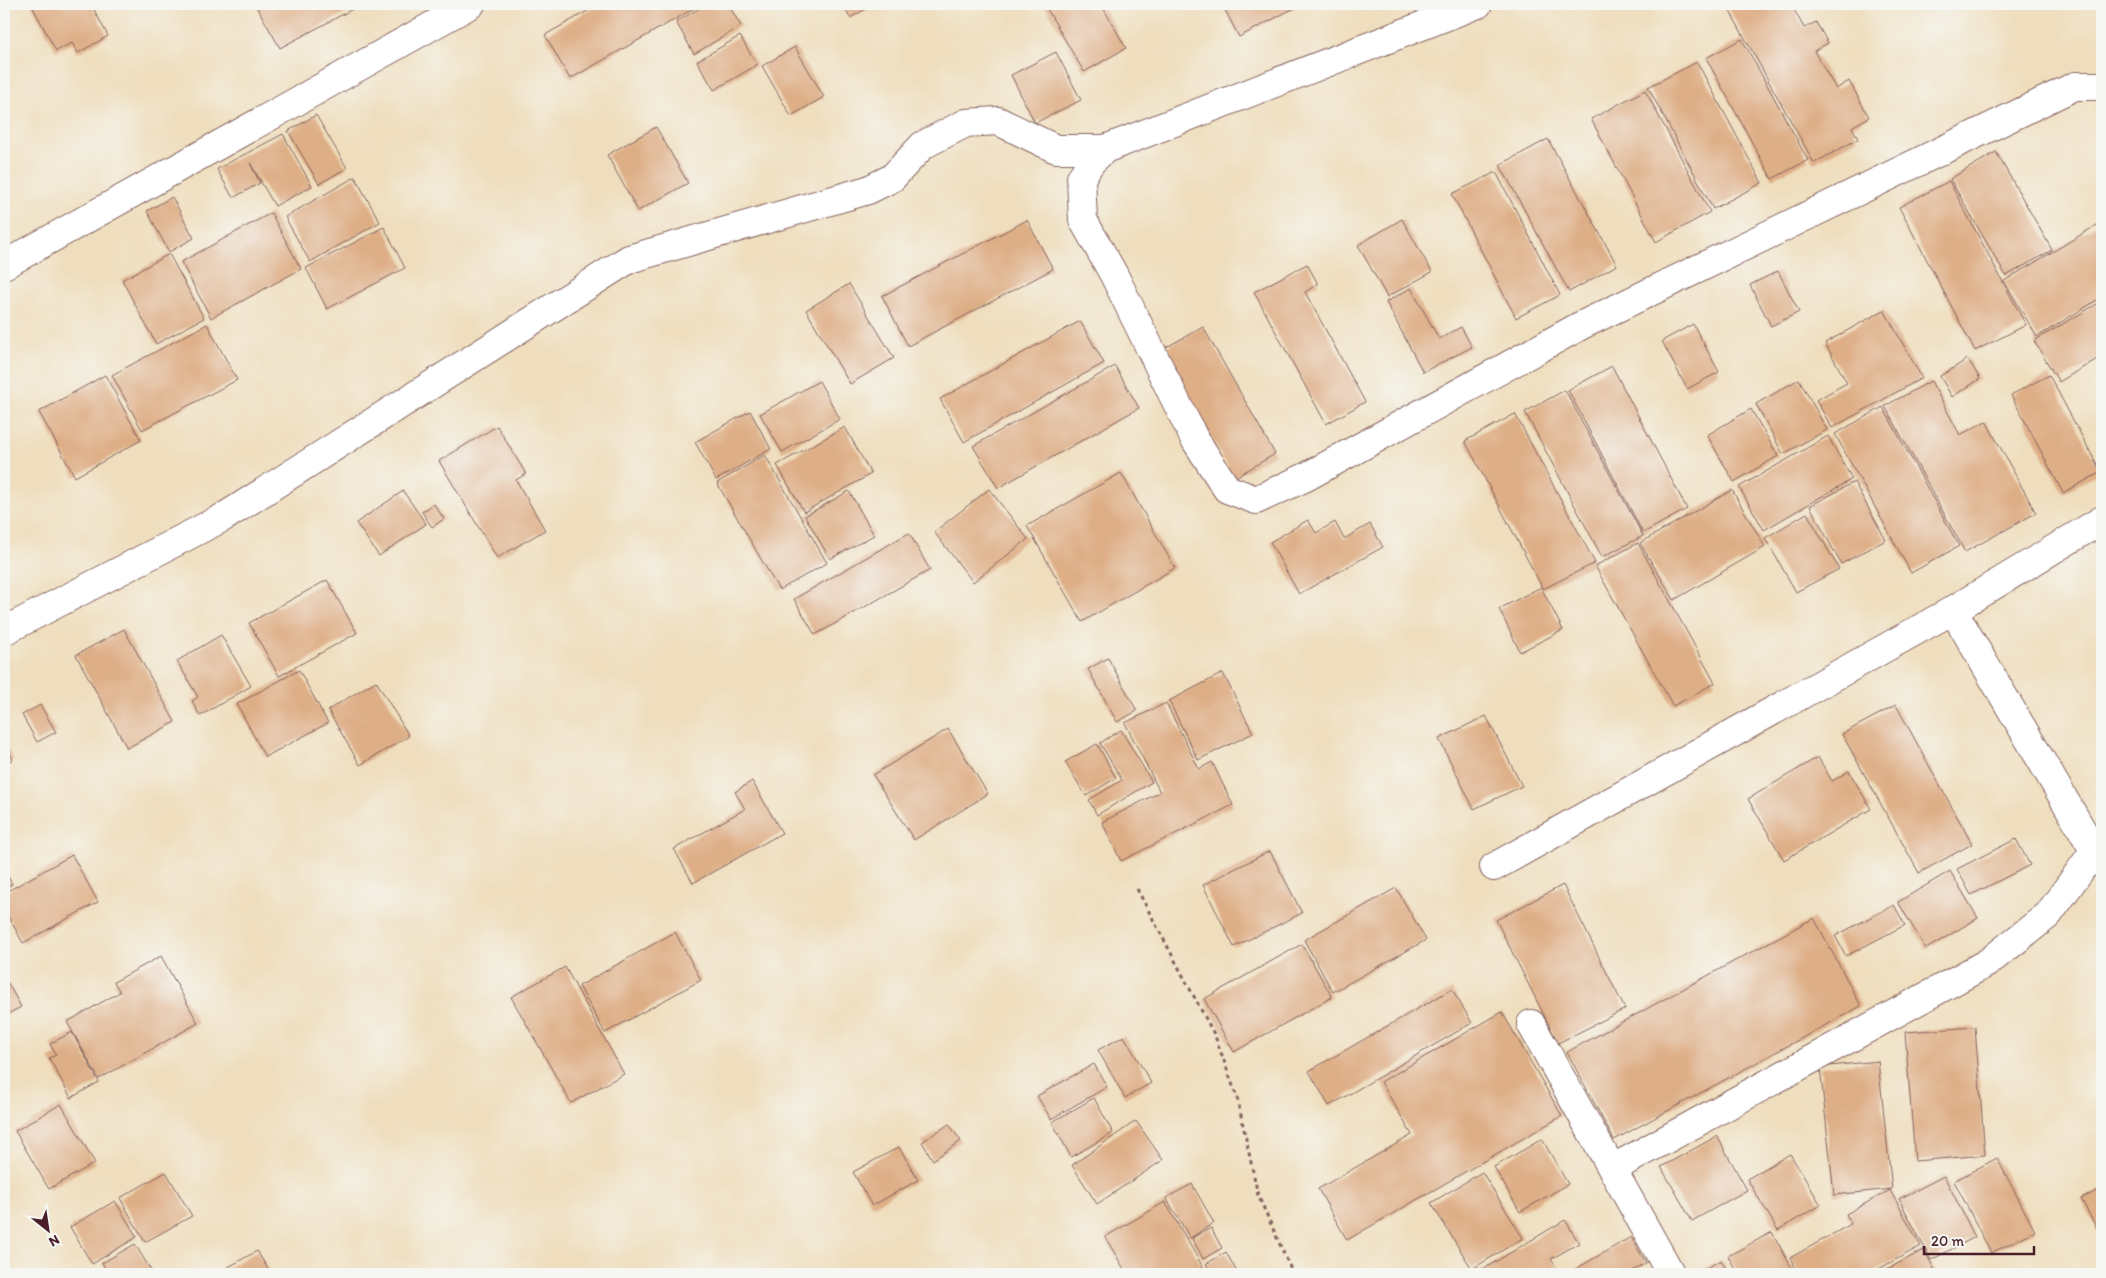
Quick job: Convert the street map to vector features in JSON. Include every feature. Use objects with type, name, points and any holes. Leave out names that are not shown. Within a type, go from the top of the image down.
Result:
[{"type":"street","points":[[4,265],[471,4]]},
{"type":"street","points":[[1478,4],[1105,149],[1091,162],[1081,178],[1083,220],[1114,275],[1194,438],[1227,489],[1256,500],[1306,477],[1580,326],[2075,86],[2102,86]]},
{"type":"street","points":[[4,631],[224,516],[629,259],[868,190],[892,178],[923,145],[966,123],[998,122],[1056,148],[1105,149]]},
{"type":"street","points":[[1494,867],[1953,610],[2102,520]]},
{"type":"street","points":[[1612,1168],[1987,963],[2048,915],[2098,857],[1953,610]]},
{"type":"street","points":[[1531,1024],[1671,1274]]},
{"type":"path","points":[[1137,890],[1216,1036],[1237,1097],[1258,1195],[1293,1274]]},
{"type":"building","points":[[31,4],[91,4],[108,36],[78,53],[72,43],[56,51]]},
{"type":"building","points":[[255,4],[362,4],[280,48]]},
{"type":"building","points":[[600,4],[702,4],[570,79],[545,35]]},
{"type":"building","points":[[707,4],[728,4],[741,26],[694,54],[676,22]]},
{"type":"building","points":[[842,4],[875,4],[850,18]]},
{"type":"building","points":[[1044,4],[1101,4],[1126,48],[1084,72]]},
{"type":"building","points":[[1222,4],[1299,4],[1300,5],[1239,37]]},
{"type":"building","points":[[1726,4],[1791,4],[1804,28],[1816,22],[1828,43],[1814,51],[1836,89],[1849,81],[1869,117],[1852,127],[1858,139],[1814,163]]},
{"type":"building","points":[[740,36],[757,65],[714,90],[697,61]]},
{"type":"building","points":[[1742,39],[1808,160],[1772,179],[1706,58]]},
{"type":"building","points":[[795,47],[824,97],[791,116],[762,66]]},
{"type":"building","points":[[1056,52],[1081,100],[1035,123],[1011,75]]},
{"type":"building","points":[[1697,62],[1762,183],[1713,209],[1648,87]]},
{"type":"building","points":[[1645,90],[1710,212],[1656,242],[1591,119]]},
{"type":"building","points":[[316,115],[347,168],[319,184],[288,131]]},
{"type":"building","points":[[656,127],[688,183],[638,211],[607,155]]},
{"type":"building","points":[[283,134],[312,186],[275,206],[250,163],[260,183],[233,198],[217,169]]},
{"type":"building","points":[[1548,139],[1617,265],[1569,292],[1500,165]]},
{"type":"building","points":[[1996,152],[2052,250],[2006,276],[1950,179]]},
{"type":"building","points":[[1496,172],[1560,295],[1516,318],[1452,194]]},
{"type":"building","points":[[355,177],[380,222],[310,262],[285,217]]},
{"type":"building","points":[[1949,181],[2026,325],[1975,351],[1899,207]]},
{"type":"building","points":[[172,197],[194,238],[169,252],[147,211]]},
{"type":"building","points":[[271,213],[301,269],[211,318],[181,262]]},
{"type":"building","points":[[1402,219],[1432,272],[1387,297],[1358,245]]},
{"type":"building","points":[[1027,220],[1053,269],[908,346],[882,296]]},
{"type":"building","points":[[2102,222],[2102,297],[2037,337],[2004,281]]},
{"type":"building","points":[[384,227],[405,268],[327,309],[306,268]]},
{"type":"building","points":[[169,254],[204,318],[156,344],[122,280]]},
{"type":"building","points":[[1307,264],[1318,284],[1305,292],[1365,402],[1326,424],[1254,292]]},
{"type":"building","points":[[1778,271],[1799,312],[1771,326],[1750,285]]},
{"type":"building","points":[[849,284],[894,358],[850,384],[806,310]]},
{"type":"building","points":[[1411,288],[1439,339],[1461,327],[1472,347],[1423,372],[1386,302]]},
{"type":"building","points":[[2102,301],[2102,356],[2059,382],[2034,341]]},
{"type":"building","points":[[1884,310],[1922,378],[1832,428],[1816,400],[1847,383],[1825,343]]},
{"type":"building","points":[[1080,321],[1104,363],[964,442],[940,399]]},
{"type":"building","points":[[207,324],[237,380],[142,430],[112,375]]},
{"type":"building","points":[[1693,324],[1719,372],[1687,389],[1662,341]]},
{"type":"building","points":[[1203,327],[1275,454],[1234,478],[1161,350]]},
{"type":"building","points":[[1968,359],[1980,379],[1952,397],[1940,376]]},
{"type":"building","points":[[1115,366],[1139,408],[998,488],[973,446]]},
{"type":"building","points":[[1612,366],[1687,509],[1643,533],[1568,390]]},
{"type":"building","points":[[105,375],[141,440],[75,477],[39,412]]},
{"type":"building","points":[[2049,375],[2101,472],[2063,493],[2011,395]]},
{"type":"building","points":[[1799,379],[1827,430],[1783,454],[1756,404]]},
{"type":"building","points":[[819,381],[840,419],[782,452],[760,414]]},
{"type":"building","points":[[1931,381],[1960,435],[1986,421],[2036,513],[1965,552],[1885,406]]},
{"type":"building","points":[[1565,390],[1643,536],[1602,557],[1525,412]]},
{"type":"building","points":[[1883,407],[1959,546],[1911,573],[1835,434]]},
{"type":"building","points":[[1751,409],[1778,456],[1734,482],[1707,435]]},
{"type":"building","points":[[750,411],[771,449],[716,480],[695,442]]},
{"type":"building","points":[[1515,414],[1595,563],[1543,589],[1465,441]]},
{"type":"building","points":[[497,426],[526,474],[516,480],[545,530],[497,558],[439,461]]},
{"type":"building","points":[[845,427],[871,474],[804,512],[777,465]]},
{"type":"building","points":[[1828,436],[1852,479],[1764,530],[1739,487]]},
{"type":"building","points":[[765,455],[827,563],[779,590],[717,483]]},
{"type":"building","points":[[1121,473],[1175,568],[1082,622],[1027,526]]},
{"type":"building","points":[[1854,482],[1886,540],[1841,564],[1810,506]]},
{"type":"building","points":[[989,489],[1028,539],[973,582],[934,532]]},
{"type":"building","points":[[1732,490],[1765,547],[1674,600],[1640,543]]},
{"type":"building","points":[[403,491],[426,524],[379,556],[356,523]]},
{"type":"building","points":[[849,491],[874,535],[830,559],[805,516]]},
{"type":"building","points":[[434,504],[444,519],[432,527],[422,512]]},
{"type":"building","points":[[1807,513],[1839,569],[1796,592],[1765,538]]},
{"type":"building","points":[[1308,520],[1316,533],[1335,522],[1344,539],[1370,524],[1383,547],[1299,594],[1270,542]]},
{"type":"building","points":[[909,533],[930,570],[815,635],[794,599]]},
{"type":"building","points":[[1638,543],[1715,683],[1673,706],[1595,566]]},
{"type":"building","points":[[327,580],[357,633],[279,676],[249,623]]},
{"type":"building","points":[[1541,587],[1563,630],[1520,652],[1499,609]]},
{"type":"building","points":[[124,629],[175,722],[127,748],[76,655]]},
{"type":"building","points":[[221,635],[251,686],[200,716],[192,701],[198,697],[177,661]]},
{"type":"building","points":[[1108,658],[1137,711],[1117,722],[1088,669]]},
{"type":"building","points":[[299,670],[328,723],[265,757],[237,704]]},
{"type":"building","points":[[1223,673],[1253,733],[1198,760],[1169,701]]},
{"type":"building","points":[[376,681],[409,736],[360,765],[328,710]]},
{"type":"building","points":[[1166,703],[1199,769],[1212,762],[1233,805],[1121,861],[1102,822],[1160,792],[1125,723]]},
{"type":"building","points":[[40,705],[56,732],[37,742],[22,715]]},
{"type":"building","points":[[1896,705],[1972,844],[1919,873],[1842,734]]},
{"type":"building","points":[[1486,716],[1522,786],[1474,809],[1439,739]]},
{"type":"building","points":[[948,729],[988,794],[914,840],[873,775]]},
{"type":"building","points":[[1121,730],[1152,782],[1097,815],[1089,800],[1122,780],[1100,743]]},
{"type":"building","points":[[4,743],[13,759],[4,764]]},
{"type":"building","points":[[1097,744],[1116,778],[1086,796],[1065,762]]},
{"type":"building","points":[[1818,757],[1832,781],[1849,771],[1871,809],[1784,860],[1748,799]]},
{"type":"building","points":[[752,781],[782,833],[693,883],[674,849],[745,809],[735,792]]},
{"type":"building","points":[[2016,839],[2030,865],[1971,895],[1957,869]]},
{"type":"building","points":[[1270,851],[1302,913],[1234,947],[1203,885]]},
{"type":"building","points":[[72,855],[98,902],[23,943],[4,908],[4,893]]},
{"type":"building","points":[[4,869],[12,884],[4,888]]},
{"type":"building","points":[[1950,871],[1978,918],[1926,949],[1898,902]]},
{"type":"building","points":[[1563,885],[1625,1009],[1558,1043],[1496,920]]},
{"type":"building","points":[[1396,888],[1426,940],[1333,992],[1304,940]]},
{"type":"building","points":[[1894,905],[1905,925],[1846,956],[1835,936]]},
{"type":"building","points":[[1814,918],[1861,1006],[1614,1140],[1567,1052]]},
{"type":"building","points":[[675,932],[701,980],[605,1033],[579,986]]},
{"type":"building","points":[[1302,944],[1332,997],[1234,1052],[1204,999]]},
{"type":"building","points":[[161,956],[198,1023],[99,1079],[67,1022],[120,992],[114,982]]},
{"type":"building","points":[[565,967],[624,1074],[571,1103],[511,997]]},
{"type":"building","points":[[4,976],[21,1007],[4,1016]]},
{"type":"building","points":[[1452,989],[1472,1023],[1329,1106],[1309,1071]]},
{"type":"building","points":[[1502,1012],[1562,1116],[1347,1240],[1318,1189],[1412,1135],[1381,1082]]},
{"type":"building","points":[[1975,1027],[1985,1155],[1915,1161],[1905,1032]]},
{"type":"building","points":[[72,1032],[99,1082],[71,1098],[49,1058],[56,1055],[50,1044]]},
{"type":"building","points":[[1124,1036],[1151,1083],[1125,1098],[1098,1050]]},
{"type":"building","points":[[1878,1061],[1892,1189],[1834,1195],[1820,1067]]},
{"type":"building","points":[[1094,1064],[1107,1087],[1051,1119],[1037,1096]]},
{"type":"building","points":[[1094,1098],[1113,1133],[1071,1157],[1052,1122]]},
{"type":"building","points":[[61,1104],[95,1163],[49,1189],[15,1131]]},
{"type":"building","points":[[1136,1121],[1163,1160],[1097,1204],[1072,1165]]},
{"type":"building","points":[[949,1124],[961,1141],[933,1160],[922,1142]]},
{"type":"building","points":[[1717,1136],[1747,1190],[1692,1221],[1661,1167]]},
{"type":"building","points":[[1542,1139],[1568,1184],[1520,1212],[1494,1167]]},
{"type":"building","points":[[899,1147],[918,1180],[872,1206],[853,1172]]},
{"type":"building","points":[[1790,1154],[1821,1205],[1778,1230],[1747,1179]]},
{"type":"building","points":[[1997,1158],[2035,1231],[1991,1253],[1954,1181]]},
{"type":"building","points":[[166,1172],[192,1216],[145,1242],[120,1198]]},
{"type":"building","points":[[1482,1172],[1523,1238],[1472,1269],[1431,1203]]},
{"type":"building","points":[[1944,1176],[1975,1237],[1931,1260],[1899,1199]]},
{"type":"building","points":[[1192,1184],[1214,1223],[1190,1238],[1166,1198]]},
{"type":"building","points":[[2102,1188],[2102,1238],[2081,1199]]},
{"type":"building","points":[[1890,1190],[1921,1246],[1869,1274],[1799,1274],[1790,1258],[1851,1224],[1846,1214]]},
{"type":"building","points":[[115,1201],[137,1237],[92,1264],[70,1227]]},
{"type":"building","points":[[1165,1202],[1207,1274],[1127,1274],[1105,1237]]},
{"type":"building","points":[[1565,1220],[1579,1243],[1551,1259],[1560,1274],[1475,1274]]},
{"type":"building","points":[[1211,1228],[1222,1248],[1203,1259],[1192,1238]]},
{"type":"building","points":[[1772,1232],[1795,1274],[1738,1274],[1728,1256]]},
{"type":"building","points":[[1631,1237],[1646,1263],[1628,1274],[1567,1274]]},
{"type":"building","points":[[135,1244],[153,1274],[109,1274],[102,1263]]},
{"type":"building","points":[[1924,1250],[1937,1274],[1878,1274]]},
{"type":"building","points":[[257,1251],[271,1274],[216,1274]]},
{"type":"building","points":[[1226,1252],[1238,1274],[1212,1274],[1206,1264]]},
{"type":"building","points":[[1721,1260],[1729,1274],[1695,1274]]}]
